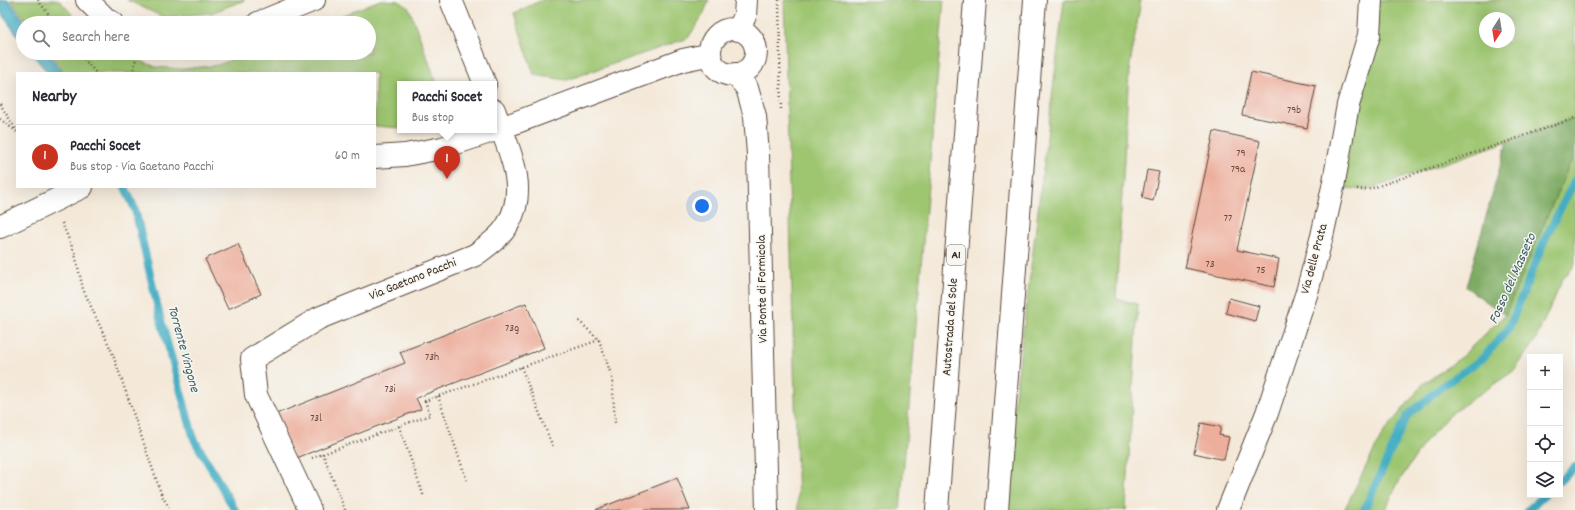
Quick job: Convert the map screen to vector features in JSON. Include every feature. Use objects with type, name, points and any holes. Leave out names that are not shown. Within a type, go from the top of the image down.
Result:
[{"type":"main road","points":[[87,0],[103,16]]},
{"type":"main road","points":[[275,16],[314,0]]},
{"type":"main road","points":[[451,0],[484,81]]},
{"type":"main road","points":[[738,30],[745,16],[746,0]]},
{"type":"main road","name":"Autostrada del Sole","points":[[937,510],[975,0]]},
{"type":"main road","points":[[998,510],[1035,0]]},
{"type":"main road","name":"Via delle Prata","points":[[1228,510],[1267,413],[1307,292],[1333,187],[1348,105],[1369,35],[1371,0]]},
{"type":"main road","points":[[497,119],[683,60],[710,56],[710,46],[714,38],[719,33],[731,29],[738,30],[746,34],[752,39],[755,47],[755,56],[749,68],[743,72],[734,74]]},
{"type":"main road","name":"Via Ponte di Formicola","points":[[710,56],[713,64],[721,71],[734,74],[747,88],[755,116],[758,154],[767,510]]},
{"type":"main road","name":"Via Gaetano Pacchi","points":[[310,510],[256,395],[252,359],[319,318],[475,255],[496,239],[508,224],[518,197],[518,178],[497,119]]},
{"type":"main road","points":[[376,157],[405,155],[442,148],[470,133]]},
{"type":"main road","points":[[0,227],[67,194]]},
{"type":"path","points":[[38,0],[50,16]]},
{"type":"path","points":[[134,72],[136,60]]},
{"type":"path","points":[[87,62],[95,72]]},
{"type":"path","points":[[0,104],[16,130]]},
{"type":"path","points":[[1333,187],[1367,190],[1575,118]]},
{"type":"path","points":[[0,119],[16,131]]},
{"type":"path","points":[[67,194],[74,254],[83,289],[112,352],[162,496],[171,510]]},
{"type":"path","points":[[577,319],[599,340],[612,377],[615,423]]},
{"type":"path","points":[[345,510],[323,454],[430,415],[425,400],[599,340]]},
{"type":"path","points":[[521,367],[553,447]]},
{"type":"path","points":[[438,396],[467,481]]},
{"type":"path","points":[[399,426],[424,497]]},
{"type":"green space","points":[[11,0],[59,0],[74,16],[23,16]]},
{"type":"green space","points":[[127,0],[245,0],[211,13],[161,16]]},
{"type":"green space","points":[[380,0],[399,1],[409,8],[436,81],[397,81],[397,128],[376,126],[376,72],[64,72],[55,60],[138,60],[156,67],[183,69],[218,65],[230,60],[376,60],[376,16],[340,16]]},
{"type":"green space","points":[[542,0],[709,0],[703,15],[688,38],[567,80],[534,75],[514,13]]},
{"type":"green space","points":[[784,0],[944,0],[900,510],[798,510]]},
{"type":"green space","points":[[1064,0],[1141,0],[1129,71],[1116,299],[1138,304],[1126,510],[1001,510]]},
{"type":"green space","points":[[1371,0],[1575,0],[1575,118],[1367,190],[1333,187]]},
{"type":"green space","points":[[1575,118],[1575,159],[1569,165],[1505,315],[1466,287],[1507,142]]},
{"type":"green space","points":[[1575,159],[1575,265],[1562,280],[1536,339],[1515,370],[1449,415],[1425,442],[1398,483],[1385,510],[1344,510],[1382,435],[1423,384],[1459,359],[1505,315],[1569,165]]},
{"type":"water","points":[[0,0],[9,0],[21,16],[16,16],[16,34],[0,12]]},
{"type":"water","points":[[37,60],[53,60],[62,72],[47,72]]},
{"type":"building","points":[[1251,72],[1316,86],[1307,128],[1242,115]]},
{"type":"building","points":[[1214,131],[1260,141],[1237,250],[1279,259],[1274,287],[1185,268]]},
{"type":"building","points":[[1147,170],[1159,172],[1153,201],[1142,198]]},
{"type":"building","points":[[238,244],[261,294],[228,309],[205,259]]},
{"type":"building","points":[[1229,298],[1259,306],[1255,321],[1226,313]]},
{"type":"building","points":[[526,303],[544,348],[416,398],[421,409],[294,459],[276,414],[405,363],[400,352]]},
{"type":"building","points":[[1201,423],[1221,427],[1219,435],[1229,437],[1224,460],[1194,453]]},
{"type":"building","points":[[677,478],[690,510],[595,510]]},
{"type":"waterway","name":"Fosso del Masseto","points":[[1364,510],[1407,416],[1441,387],[1482,359],[1509,328],[1545,239],[1575,180]]},
{"type":"waterway","name":"Torrente Vingone","points":[[125,188],[135,209],[159,313],[194,439],[235,510]]},
{"type":"waterway","points":[[1563,478],[1575,467]]},
{"type":"waterway","points":[[1528,510],[1542,498]]},
{"type":"place","name":"Pacchi Socet","points":[[447,179]]}]
